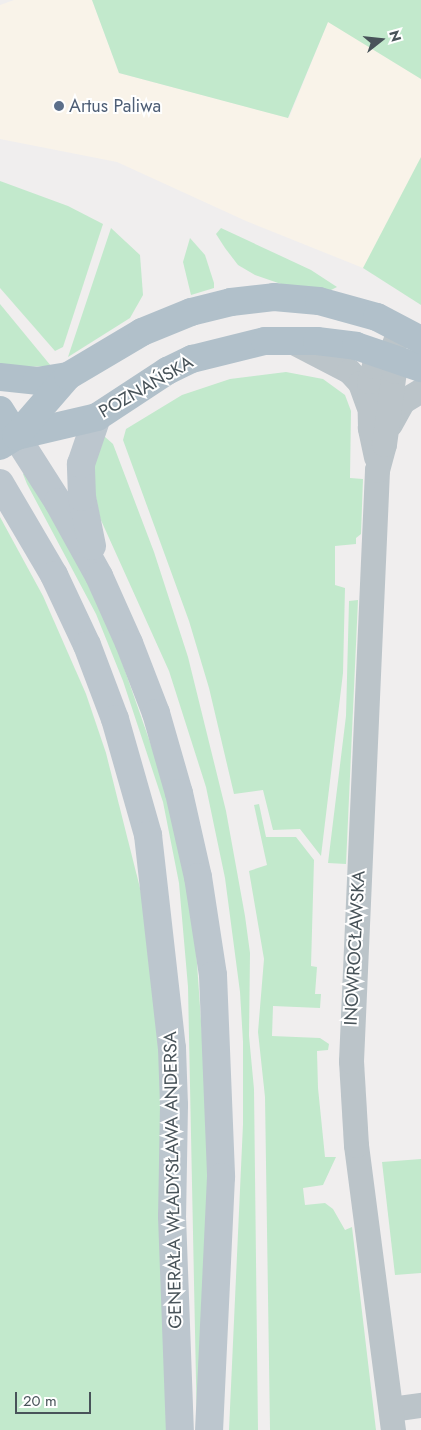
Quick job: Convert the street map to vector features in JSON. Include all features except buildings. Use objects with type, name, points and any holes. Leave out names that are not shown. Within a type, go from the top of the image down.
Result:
[{"type":"main road","points":[[8,441],[68,376],[158,325],[191,312],[231,302],[274,297],[319,301],[362,312],[410,334]]},
{"type":"main road","name":"POZNAŃSKA","points":[[8,441],[97,417],[168,371],[192,360],[233,347],[286,339],[335,343],[390,355],[421,368]]},
{"type":"main road","points":[[0,377],[37,380],[68,376]]},
{"type":"main road","points":[[0,410],[8,441],[58,502],[105,588]]},
{"type":"main road","points":[[97,417],[81,464],[82,497],[91,545],[105,588],[156,714],[179,793],[198,877],[214,974],[221,1177],[209,1430]]},
{"type":"main road","name":"GENERAŁA WŁADYSŁAWA ANDERSA","points":[[0,483],[54,575],[87,645],[115,719],[148,835],[172,1048],[174,1105],[172,1216],[180,1430]]},
{"type":"street","points":[[368,409],[369,380],[374,366],[390,355],[410,334]]},
{"type":"street","points":[[286,339],[349,371],[360,383],[368,409],[378,465]]},
{"type":"street","points":[[378,465],[387,431],[394,371],[390,355]]},
{"type":"street","points":[[387,431],[399,405],[421,390]]},
{"type":"street","name":"INOWROCŁAWSKA","points":[[378,465],[351,1082],[356,1145],[392,1419]]},
{"type":"street","points":[[392,1419],[421,1405]]},
{"type":"shaded area","points":[[14,0],[92,0],[119,73],[289,118],[328,22],[421,53],[421,201],[363,268],[246,221],[117,162],[0,139],[0,5]]},
{"type":"green space","points":[[92,0],[421,0],[421,79],[328,22],[288,118],[119,73]]},
{"type":"green space","points":[[421,157],[421,305],[363,268]]},
{"type":"green space","points":[[0,181],[68,206],[103,224],[63,347],[55,351],[0,288]]},
{"type":"green space","points":[[111,228],[140,255],[143,295],[130,318],[68,357]]},
{"type":"green space","points":[[221,228],[311,270],[337,287],[329,291],[284,285],[255,275],[238,265],[225,248],[216,234]]},
{"type":"green space","points":[[190,238],[205,255],[214,283],[214,288],[191,295],[183,262]]},
{"type":"green space","points":[[0,304],[51,366],[0,368]]},
{"type":"green space","points":[[286,372],[323,379],[345,395],[351,411],[350,478],[363,479],[361,534],[356,538],[356,544],[335,546],[335,585],[345,588],[343,673],[321,856],[300,829],[273,830],[263,790],[234,794],[209,688],[189,621],[123,440],[126,429],[182,395],[230,379]]},
{"type":"green space","points":[[104,436],[113,444],[154,552],[188,657],[226,811],[245,916],[250,953],[249,1036],[254,1089],[258,1430],[229,1430],[243,1124],[243,1042],[240,992],[225,878],[206,787],[169,671],[100,518],[91,472]]},
{"type":"green space","points":[[26,472],[84,576],[116,645],[158,765],[182,860],[196,949],[210,1150],[197,1430],[188,987],[179,883],[163,802],[123,681],[96,614],[27,484],[23,474]]},
{"type":"green space","points":[[0,517],[43,596],[86,694],[106,753],[141,892],[162,1078],[169,1430],[0,1430]]},
{"type":"green space","points":[[358,600],[346,864],[328,863],[346,716],[349,601]]},
{"type":"green space","points":[[259,804],[266,837],[296,837],[314,860],[311,966],[317,967],[315,994],[321,994],[320,1008],[273,1006],[272,1036],[320,1038],[329,1044],[328,1050],[317,1051],[318,1088],[325,1157],[336,1157],[323,1185],[303,1188],[305,1205],[325,1203],[333,1209],[345,1230],[352,1227],[376,1430],[270,1430],[265,1097],[258,1032],[264,959],[249,871],[267,865],[254,805]]},
{"type":"green space","points":[[421,1159],[421,1273],[395,1275],[382,1162]]},
{"type":"place","name":"Artus Paliwa","points":[[59,106]]}]
